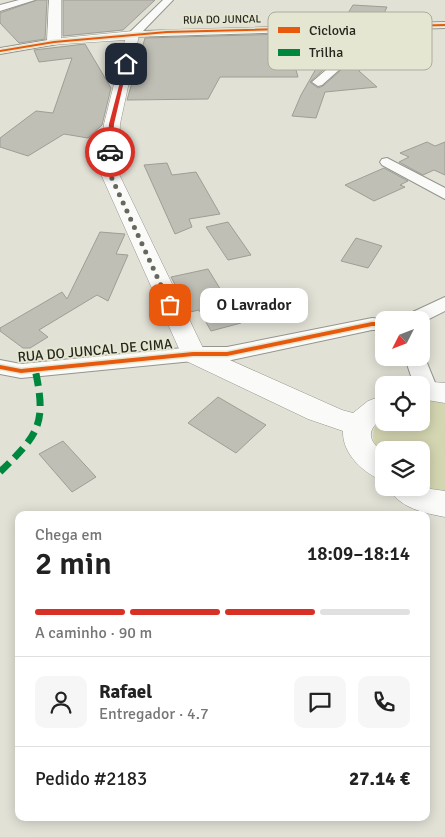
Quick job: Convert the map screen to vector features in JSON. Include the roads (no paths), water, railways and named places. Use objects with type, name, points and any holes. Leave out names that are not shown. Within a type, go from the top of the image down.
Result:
[{"type":"street","points":[[0,8],[30,0]]},
{"type":"street","points":[[54,42],[55,0]]},
{"type":"street","points":[[133,35],[168,0]]},
{"type":"street","name":"RUA DO JUNCAL","points":[[432,24],[445,24]]},
{"type":"street","name":"RUA DO JUNCAL","points":[[0,51],[54,42],[167,32],[268,30]]},
{"type":"street","name":"RUA DO JUNCAL DE CIMA","points":[[0,367],[21,371],[193,354],[109,172],[112,124],[133,35]]},
{"type":"street","points":[[318,82],[333,70]]},
{"type":"street","points":[[387,162],[445,194]]},
{"type":"street","points":[[429,311],[445,303]]},
{"type":"street","points":[[193,354],[227,354],[375,324]]},
{"type":"street","points":[[193,354],[318,412],[338,420],[359,424]]},
{"type":"street","points":[[419,366],[431,391]]},
{"type":"street","points":[[375,409],[367,413],[359,424],[357,435],[360,448],[375,461]]},
{"type":"street","points":[[417,496],[444,509]]},
{"type":"place","name":"O Lavrador","points":[[170,305]]}]
